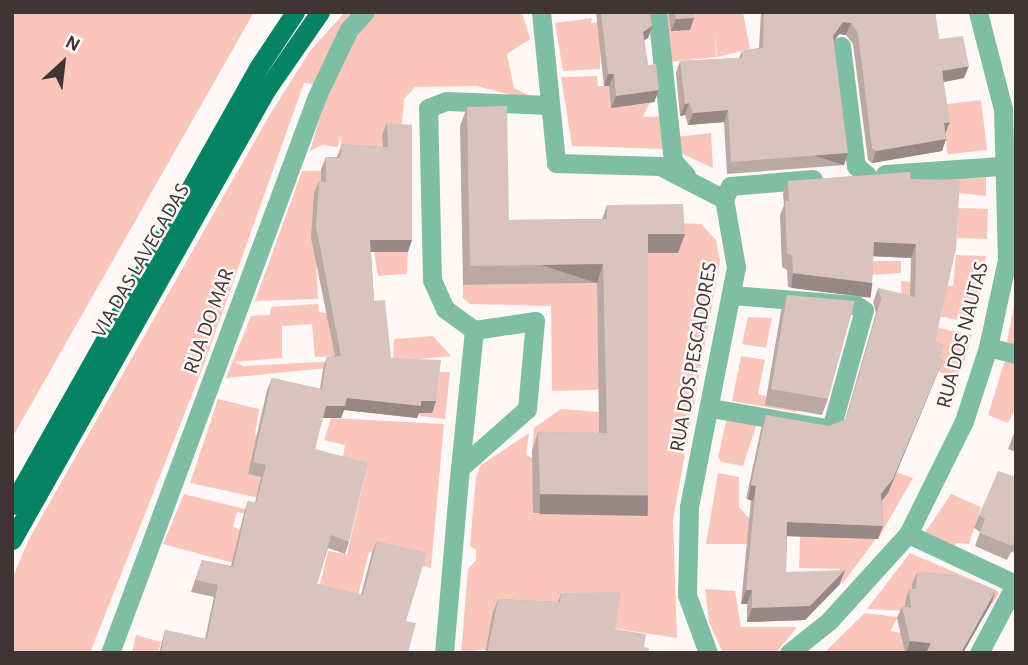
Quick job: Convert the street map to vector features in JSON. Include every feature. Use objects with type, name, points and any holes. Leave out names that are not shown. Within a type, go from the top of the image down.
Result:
[{"type":"main road","name":"VIA DAS LAVEGADAS","points":[[12,505],[258,68],[295,12]]},
{"type":"main road","name":"VIA DAS LAVEGADAS","points":[[12,540],[266,90],[320,12]]},
{"type":"street","name":"RUA DO MAR","points":[[110,653],[317,96],[349,29],[365,12]]},
{"type":"street","points":[[541,12],[548,105],[556,163],[660,166],[690,178],[724,199],[730,186],[1010,166]]},
{"type":"street","points":[[657,12],[673,161],[690,178]]},
{"type":"street","name":"RUA DOS NAUTAS","points":[[789,653],[829,621],[908,534],[964,421],[988,347],[1007,260],[1010,166],[1003,109],[978,12]]},
{"type":"street","points":[[841,46],[856,166],[867,175]]},
{"type":"street","points":[[460,468],[527,409],[535,321],[474,330],[445,309],[432,280],[428,108],[446,101],[548,105]]},
{"type":"street","name":"RUA DOS PESCADORES","points":[[708,653],[687,595],[689,507],[711,408],[736,267],[724,199]]},
{"type":"street","points":[[711,408],[826,428],[832,425],[864,310],[856,305],[731,295]]},
{"type":"street","points":[[444,653],[474,330]]},
{"type":"street","points":[[988,347],[1016,354]]},
{"type":"street","points":[[908,534],[1015,583],[979,653]]},
{"type":"shaded area","points":[[12,12],[254,12],[12,438]]},
{"type":"shaded area","points":[[345,12],[522,12],[530,39],[507,54],[514,88],[548,105],[477,86],[415,87],[404,99],[401,137],[384,151],[342,149],[340,135],[338,147],[322,145],[310,151],[323,107],[323,85],[304,83],[203,367],[90,653],[12,653],[12,579],[29,539],[269,116],[310,51]]},
{"type":"shaded area","points":[[663,12],[678,12],[680,31],[690,30],[689,12],[743,12],[750,49],[717,57],[715,34],[716,57],[668,62]]},
{"type":"shaded area","points":[[592,18],[591,23],[602,22],[600,69],[563,71],[555,23]]},
{"type":"shaded area","points":[[597,76],[598,86],[609,86],[650,102],[643,117],[663,116],[666,149],[572,146],[561,77]]},
{"type":"shaded area","points":[[981,100],[987,150],[947,155],[941,105]]},
{"type":"shaded area","points":[[711,133],[713,168],[678,152],[676,137]]},
{"type":"shaded area","points":[[302,171],[321,171],[321,194],[397,252],[408,252],[407,274],[378,276],[374,252],[325,252],[316,260],[318,299],[255,301]]},
{"type":"shaded area","points":[[986,177],[986,196],[959,193],[959,189],[921,187],[921,180]]},
{"type":"shaded area","points":[[958,208],[988,209],[987,239],[957,238]]},
{"type":"shaded area","points":[[676,223],[701,224],[716,240],[720,261],[673,520],[677,638],[612,628],[461,653],[468,569],[476,560],[476,550],[470,546],[476,477],[481,465],[529,433],[526,455],[641,513],[641,253],[677,253]]},
{"type":"shaded area","points":[[956,255],[986,256],[973,323],[902,309],[901,281],[953,286]]},
{"type":"shaded area","points":[[872,261],[901,261],[901,273],[871,275]]},
{"type":"shaded area","points":[[597,283],[599,389],[594,390],[552,391],[551,306],[470,304],[463,298],[463,285]]},
{"type":"shaded area","points":[[1016,294],[1016,345],[1007,342]]},
{"type":"shaded area","points":[[318,304],[319,312],[331,314],[335,356],[315,357],[312,324],[282,326],[282,358],[234,362],[244,366],[393,358],[394,339],[433,336],[451,356],[226,378],[251,316],[270,315],[271,307]]},
{"type":"shaded area","points":[[748,317],[772,318],[766,348],[742,344]]},
{"type":"shaded area","points":[[935,327],[972,335],[959,379],[935,370]]},
{"type":"shaded area","points":[[741,356],[765,360],[758,394],[798,404],[796,412],[732,401]]},
{"type":"shaded area","points":[[1005,360],[1016,363],[1016,408],[1008,423],[988,415]]},
{"type":"shaded area","points":[[436,372],[450,372],[445,419],[419,416]]},
{"type":"shaded area","points":[[218,399],[259,409],[255,435],[260,437],[249,474],[269,479],[264,499],[190,483]]},
{"type":"shaded area","points":[[561,409],[599,412],[600,451],[532,451],[534,428]]},
{"type":"shaded area","points":[[727,417],[758,420],[743,466],[721,462],[718,457]]},
{"type":"shaded area","points":[[331,418],[444,424],[431,568],[369,552],[357,599],[319,588],[328,551],[347,554],[365,476],[341,469],[345,445],[324,440]]},
{"type":"shaded area","points":[[896,472],[913,478],[878,539],[877,525],[850,503]]},
{"type":"shaded area","points":[[718,473],[739,477],[739,507],[772,544],[706,544]]},
{"type":"shaded area","points":[[184,494],[253,511],[252,515],[237,512],[233,527],[240,529],[241,565],[163,544]]},
{"type":"shaded area","points":[[951,494],[981,507],[969,544],[956,543],[954,551],[922,537]]},
{"type":"shaded area","points":[[800,536],[876,539],[842,584],[840,569],[799,568]]},
{"type":"shaded area","points":[[910,553],[999,593],[993,603],[949,587],[911,601],[905,611],[867,609]]},
{"type":"shaded area","points":[[705,589],[735,591],[741,627],[797,627],[776,653],[723,653],[709,622]]},
{"type":"shaded area","points":[[865,613],[898,617],[890,631],[901,633],[905,653],[824,653]]},
{"type":"shaded area","points":[[136,635],[161,642],[158,653],[132,653]]},
{"type":"building","points":[[601,12],[650,12],[652,26],[643,32],[648,65],[656,64],[659,90],[616,96],[614,74],[608,74]]},
{"type":"building","points":[[675,12],[694,12],[694,18],[676,19]]},
{"type":"building","points":[[764,12],[935,12],[939,39],[963,36],[969,66],[942,71],[950,122],[944,123],[946,139],[876,151],[872,148],[858,33],[851,23],[843,22],[833,36],[848,153],[731,162],[728,110],[693,113],[689,103],[685,104],[680,61],[742,58],[742,51],[763,48]]},
{"type":"building","points":[[507,106],[509,220],[607,219],[607,205],[683,204],[685,234],[648,234],[648,495],[540,494],[538,432],[607,433],[603,264],[470,266],[467,107]]},
{"type":"building","points":[[387,123],[412,125],[412,240],[370,240],[374,301],[385,300],[391,358],[441,360],[436,401],[421,401],[421,406],[347,398],[345,406],[326,406],[315,449],[368,463],[349,542],[331,535],[317,584],[363,595],[377,541],[427,553],[406,621],[416,623],[408,653],[161,653],[165,630],[207,639],[218,585],[196,580],[202,560],[233,567],[248,501],[256,503],[266,465],[253,462],[272,378],[322,389],[327,357],[341,356],[316,226],[319,181],[326,182],[326,157],[340,158],[342,144],[388,147]]},
{"type":"building","points":[[910,172],[911,179],[960,180],[956,249],[935,341],[944,345],[939,358],[943,360],[893,479],[881,494],[883,526],[787,522],[786,572],[845,570],[810,606],[752,608],[752,590],[746,590],[756,486],[751,485],[766,415],[829,426],[846,419],[881,299],[878,288],[915,297],[916,244],[874,242],[872,283],[793,273],[792,256],[787,253],[785,201],[789,201],[788,181]]},
{"type":"building","points":[[787,295],[855,301],[828,399],[771,389]]},
{"type":"building","points":[[998,471],[1016,477],[1016,538],[1012,546],[980,533],[985,519],[979,515]]},
{"type":"building","points":[[917,572],[954,574],[996,590],[961,653],[926,653],[931,643],[910,641],[902,606],[911,608],[909,589],[916,589]]},
{"type":"building","points":[[621,592],[615,629],[646,634],[644,647],[649,648],[648,653],[487,653],[498,599],[560,602],[561,593]]}]
